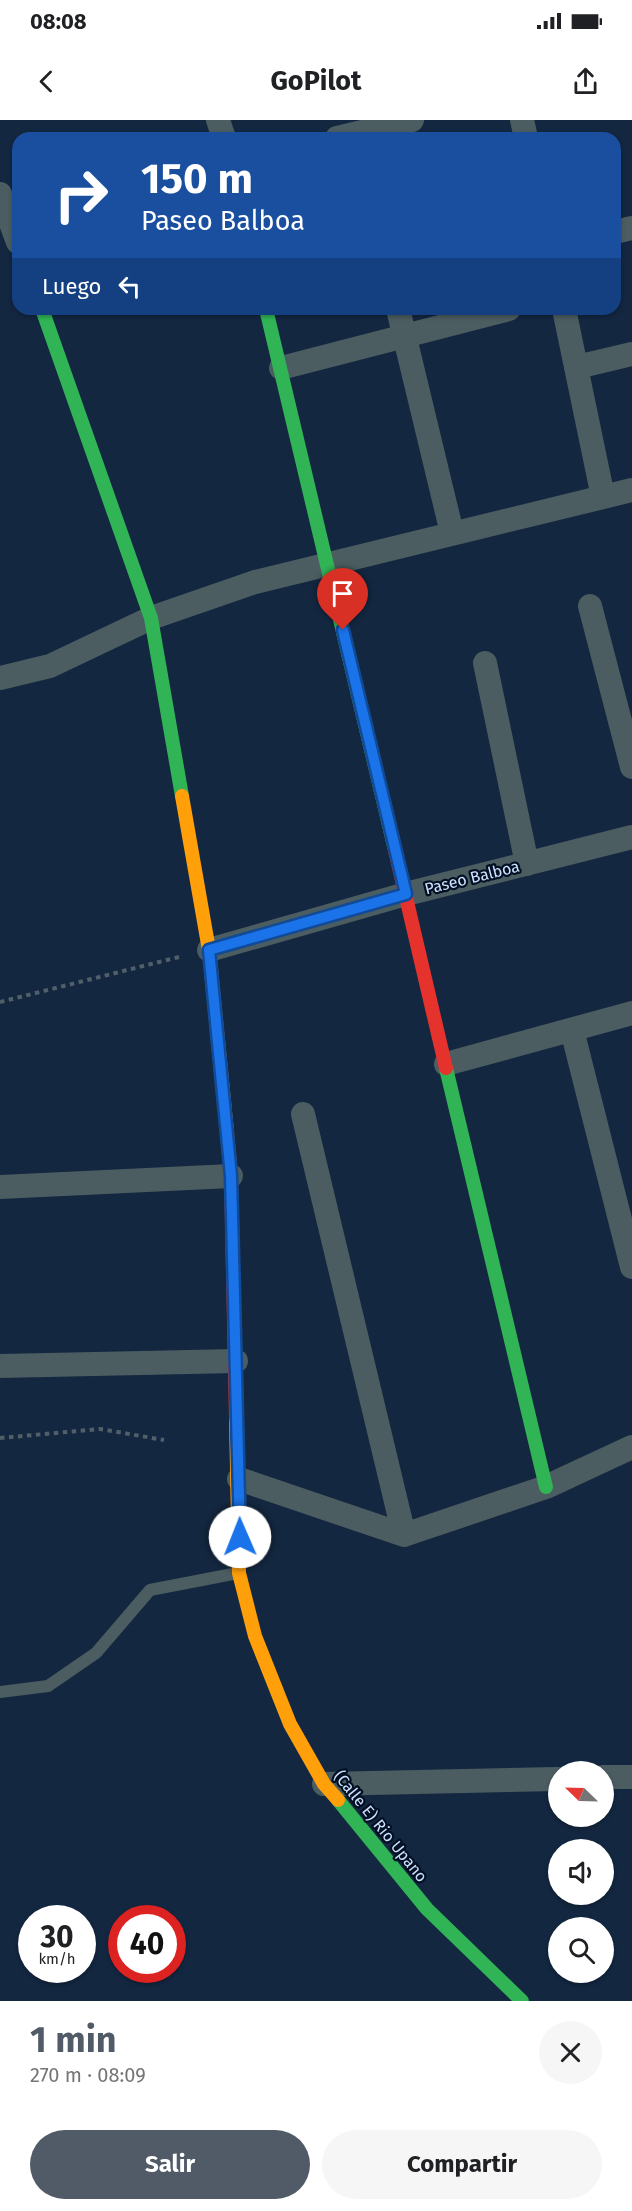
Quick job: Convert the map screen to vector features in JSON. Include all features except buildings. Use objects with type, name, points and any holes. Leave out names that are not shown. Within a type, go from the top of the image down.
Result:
[{"type":"street","points":[[350,132],[412,120]]},
{"type":"street","points":[[0,194],[12,229]]},
{"type":"street","name":"(Calle E) Rio Upano","points":[[44,315],[151,618],[209,950],[231,1176],[239,1479],[239,1573],[255,1636],[290,1724],[324,1784],[427,1909],[522,2001]]},
{"type":"street","points":[[268,315],[546,1487]]},
{"type":"street","points":[[400,315],[452,533]]},
{"type":"street","points":[[281,368],[485,315]]},
{"type":"street","points":[[565,315],[603,497]]},
{"type":"street","points":[[577,367],[632,354]]},
{"type":"street","points":[[0,678],[50,666],[151,618],[255,582],[632,490]]},
{"type":"street","points":[[590,606],[632,766]]},
{"type":"street","points":[[485,663],[527,864]]},
{"type":"street","name":"Paseo Balboa","points":[[209,950],[406,894],[632,837]]},
{"type":"street","points":[[446,1064],[632,1013]]},
{"type":"street","points":[[572,1030],[632,1267]]},
{"type":"street","points":[[303,1114],[404,1535]]},
{"type":"street","points":[[0,1187],[231,1176]]},
{"type":"street","points":[[0,1366],[236,1361]]},
{"type":"street","points":[[239,1479],[404,1535],[546,1487],[632,1447]]},
{"type":"street","points":[[614,1777],[632,1777]]},
{"type":"street","points":[[324,1784],[548,1779]]},
{"type":"lane","points":[[0,1692],[48,1686],[96,1653],[150,1590],[239,1573]]},
{"type":"path","points":[[0,1002],[209,950]]},
{"type":"path","points":[[0,1438],[100,1429],[165,1440]]},
{"type":"traffic: fast","points":[[44,315],[151,618],[182,796]]},
{"type":"traffic: fast","points":[[267,315],[394,846]]},
{"type":"traffic: fast","points":[[446,1068],[546,1487]]},
{"type":"traffic: fast","points":[[338,1800],[427,1909],[522,2001]]},
{"type":"traffic: slow","points":[[182,796],[209,950],[227,1132]]},
{"type":"traffic: slow","points":[[236,1418],[239,1573],[255,1636],[290,1724],[324,1784],[338,1800]]},
{"type":"traffic: jam","points":[[394,846],[446,1068]]},
{"type":"traffic: jam","points":[[227,1132],[231,1176],[236,1418]]},
{"type":"route","points":[[240,1537],[231,1176],[209,950],[406,894],[343,630]]}]
